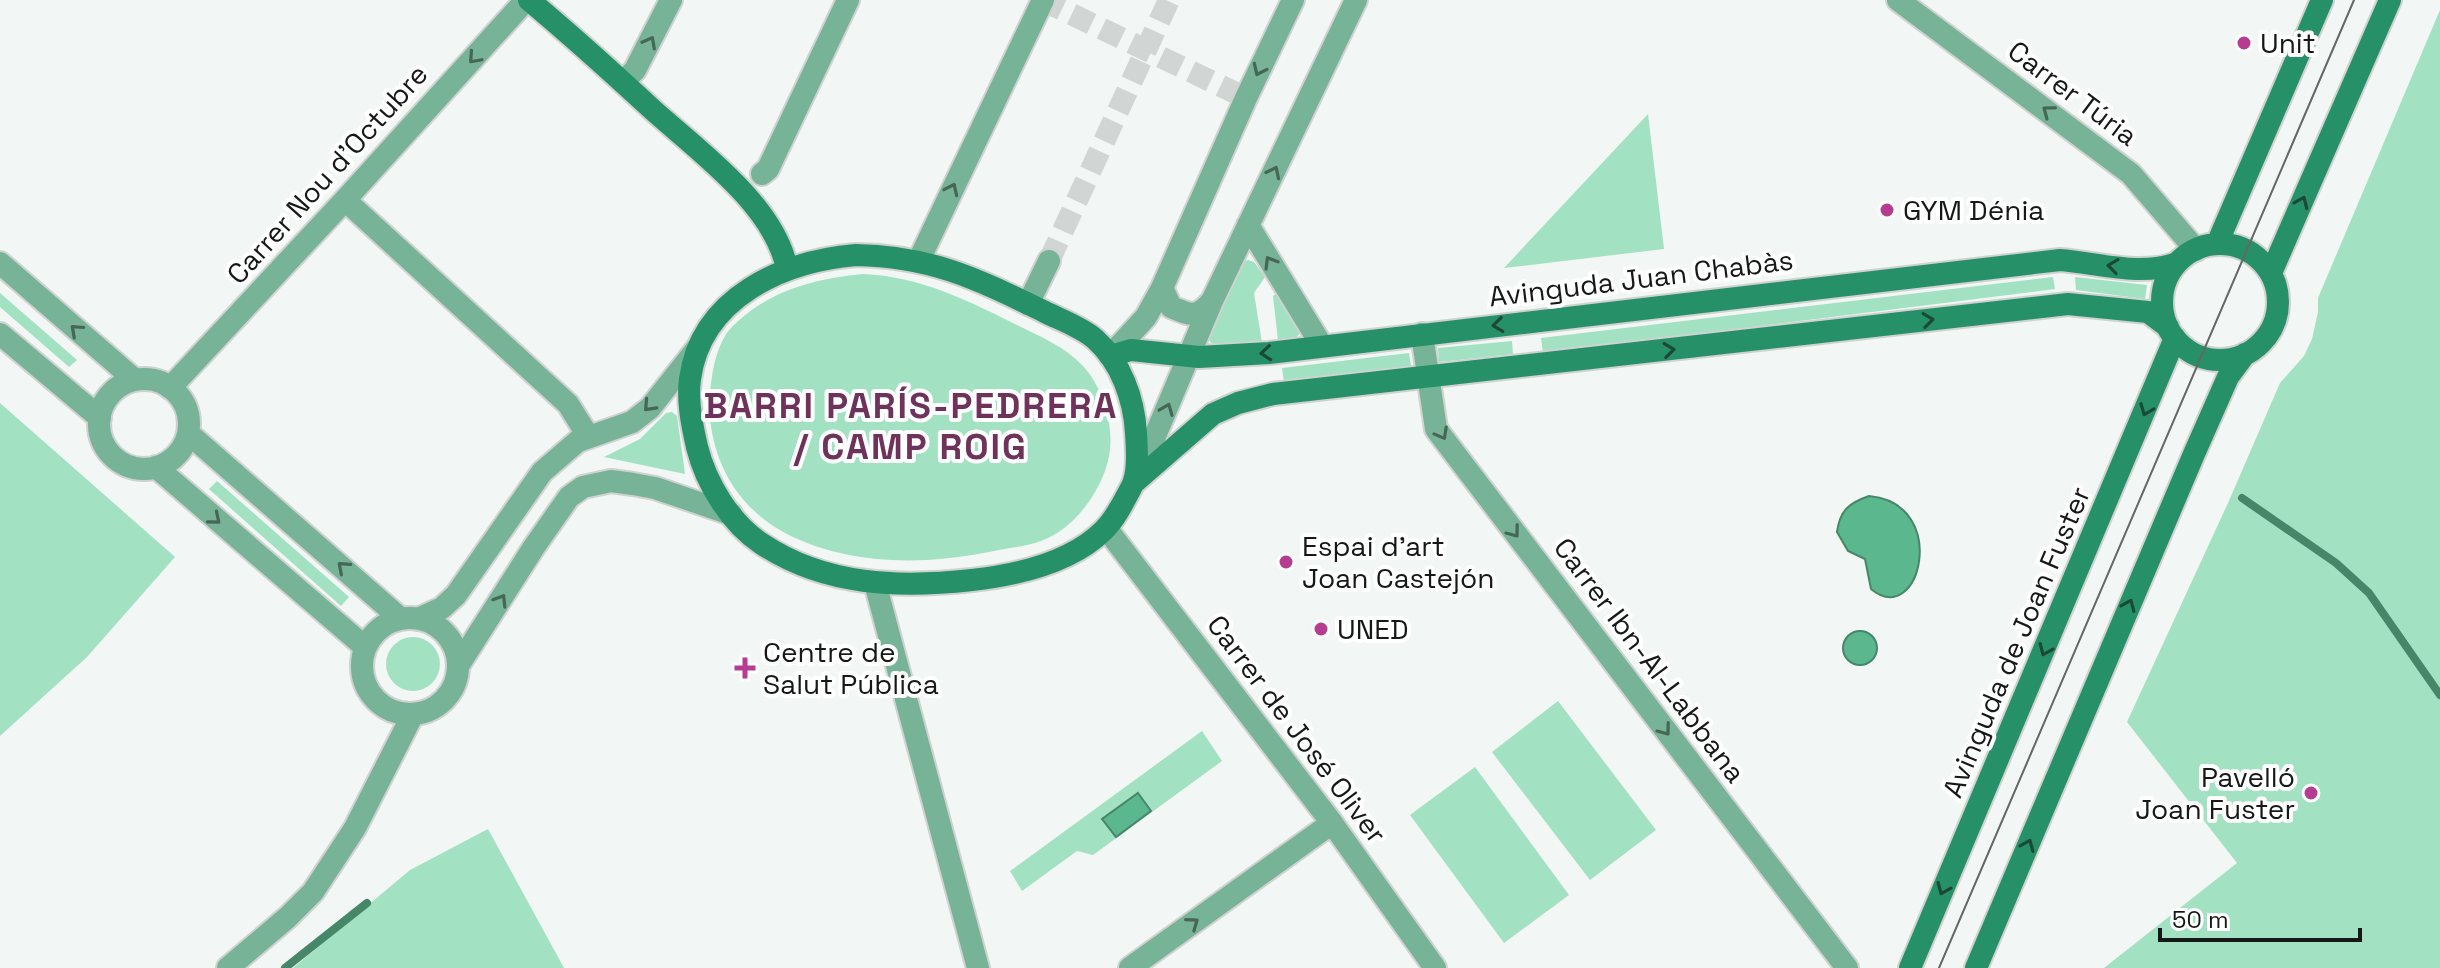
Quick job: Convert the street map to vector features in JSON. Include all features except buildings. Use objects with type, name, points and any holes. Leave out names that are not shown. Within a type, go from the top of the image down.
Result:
[{"type":"main road","points":[[528,0],[624,81],[740,190],[776,236],[787,269]]},
{"type":"main road","points":[[2206,247],[2322,0]]},
{"type":"main road","points":[[2271,273],[2390,0]]},
{"type":"main road","points":[[1976,968],[2228,377],[2245,354],[2264,339],[2276,318],[2278,299],[2271,273],[2248,251],[2206,247],[2177,263],[2164,290],[2163,314],[2171,332]]},
{"type":"main road","points":[[1136,481],[1137,438],[1125,381],[1110,356],[1093,337],[973,279],[919,260],[856,255],[810,261],[768,277],[732,302],[699,346],[690,378],[690,407],[700,460],[731,514],[754,538],[785,556],[841,577],[875,583],[929,584],[997,577],[1056,561],[1089,543],[1106,528],[1136,481],[1200,424],[1213,414],[1238,403],[1273,394],[2068,304],[2148,312],[2202,358],[2230,359],[2245,354]]},
{"type":"main road","name":"Avinguda Juan Chabàs","points":[[1110,356],[1131,350],[1188,356],[1269,353],[2060,260],[2145,271],[2177,263]]},
{"type":"main road","name":"Avinguda de Joan Fuster","points":[[1910,968],[2171,332]]},
{"type":"street","name":"Carrer Nou d’Octubre","points":[[170,388],[528,0]]},
{"type":"street","points":[[624,81],[635,70],[671,0]]},
{"type":"street","points":[[762,174],[768,169],[848,0]]},
{"type":"street","points":[[919,260],[1043,0]]},
{"type":"street","points":[[1110,356],[1146,317],[1162,288],[1293,0]]},
{"type":"street","points":[[1136,481],[1212,301],[1356,0]]},
{"type":"street","name":"Carrer Túria","points":[[1898,0],[2131,174],[2206,247]]},
{"type":"street","points":[[345,200],[568,404],[588,436]]},
{"type":"street","points":[[1248,225],[1322,346]]},
{"type":"street","points":[[1028,304],[1049,261]]},
{"type":"street","points":[[0,263],[135,380]]},
{"type":"street","points":[[1162,288],[1171,307],[1190,315],[1202,312],[1212,301]]},
{"type":"street","points":[[0,334],[100,418]]},
{"type":"street","name":"Carrer Ibn-Al-Labbana","points":[[1422,334],[1436,429],[1847,968]]},
{"type":"street","points":[[188,433],[409,619],[433,624],[446,635],[455,649],[457,678],[445,699],[425,712],[413,714],[386,708],[366,688],[362,661],[365,647],[374,634],[386,624],[409,619],[442,608],[456,595],[542,472],[559,454],[588,436],[632,422],[650,408],[699,346]]},
{"type":"street","points":[[147,379],[170,388],[187,409],[188,433],[181,450],[170,461],[156,467],[131,467],[110,454],[100,431],[100,418],[108,398],[124,384],[135,380],[147,379]]},
{"type":"street","points":[[156,467],[365,647]]},
{"type":"street","points":[[458,666],[534,547],[569,497],[583,487],[611,481],[655,488],[731,514]]},
{"type":"street","name":"Carrer de José Oliver","points":[[1106,528],[1332,823],[1435,968]]},
{"type":"street","points":[[875,583],[978,968]]},
{"type":"street","points":[[228,968],[313,892],[355,828],[413,714]]},
{"type":"street","points":[[1130,968],[1332,823]]},
{"type":"shaded area","points":[[2440,10],[2440,968],[2104,968],[2237,863],[2127,722],[2280,383],[2304,356],[2312,339],[2318,298]]},
{"type":"shaded area","points":[[1648,114],[1664,249],[1504,268]]},
{"type":"shaded area","points":[[1242,262],[1254,262],[1265,277],[1254,293],[1262,343],[1213,345],[1206,336]]},
{"type":"shaded area","points":[[863,274],[925,285],[964,300],[1053,343],[1090,374],[1102,397],[1109,423],[1108,461],[1092,497],[1064,528],[1036,543],[972,555],[918,560],[864,558],[812,545],[787,534],[766,521],[734,488],[715,446],[711,424],[713,369],[726,334],[750,311],[780,294],[811,283]]},
{"type":"shaded area","points":[[2053,277],[2055,289],[1543,353],[1541,338]]},
{"type":"shaded area","points":[[2075,277],[2147,285],[2145,299],[2076,290]]},
{"type":"shaded area","points":[[0,293],[77,360],[69,367],[0,307]]},
{"type":"shaded area","points":[[1276,294],[1298,324],[1301,332],[1295,339],[1278,340],[1273,296]]},
{"type":"shaded area","points":[[1512,341],[1513,354],[1439,362],[1438,348]]},
{"type":"shaded area","points":[[1409,353],[1411,366],[1284,381],[1282,368]]},
{"type":"shaded area","points":[[0,403],[175,557],[87,657],[0,736]]},
{"type":"shaded area","points":[[672,412],[677,416],[685,474],[604,457],[640,439],[666,413]]},
{"type":"shaded area","points":[[217,481],[349,597],[341,606],[209,489]]},
{"type":"shaded area","points":[[1869,496],[1895,504],[1911,519],[1919,539],[1919,560],[1914,579],[1903,593],[1888,597],[1871,589],[1865,559],[1848,551],[1837,532],[1840,518],[1847,508]]},
{"type":"shaded area","points":[[1860,631],[1872,636],[1877,648],[1872,660],[1860,665],[1848,660],[1843,648],[1848,636]]},
{"type":"shaded area","points":[[413,637],[432,645],[440,664],[432,683],[413,691],[394,683],[386,664],[394,645]]},
{"type":"shaded area","points":[[1558,701],[1656,830],[1590,880],[1492,752]]},
{"type":"shaded area","points":[[1202,731],[1222,761],[1093,855],[1077,851],[1022,891],[1010,871]]},
{"type":"shaded area","points":[[1475,767],[1569,895],[1504,943],[1410,815]]},
{"type":"shaded area","points":[[1138,793],[1151,811],[1116,837],[1102,819]]},
{"type":"shaded area","points":[[488,829],[564,968],[293,968],[410,870]]},
{"type":"waterway","points":[[2242,498],[2336,563],[2369,593],[2440,695]]},
{"type":"waterway","points":[[285,968],[367,903]]},
{"type":"tunnel","points":[[1042,0],[1246,98]]},
{"type":"tunnel","points":[[1049,261],[1169,0]]},
{"type":"tram line","points":[[1939,968],[2354,0]]},
{"type":"place","name":"Unit","points":[[2244,43]]},
{"type":"place","name":"GYM Dénia","points":[[1887,210]]},
{"type":"place","name":"Espai d'art Joan Castejón","points":[[1286,562]]},
{"type":"place","name":"UNED","points":[[1321,629]]},
{"type":"place","name":"Centre de Salut Pública","points":[[745,668]]},
{"type":"place","name":"Pavelló Joan Fuster","points":[[2311,793]]},
{"type":"district","name":"BARRI PARÍS-PEDRERA / CAMP ROIG","points":[[911,426]]}]
